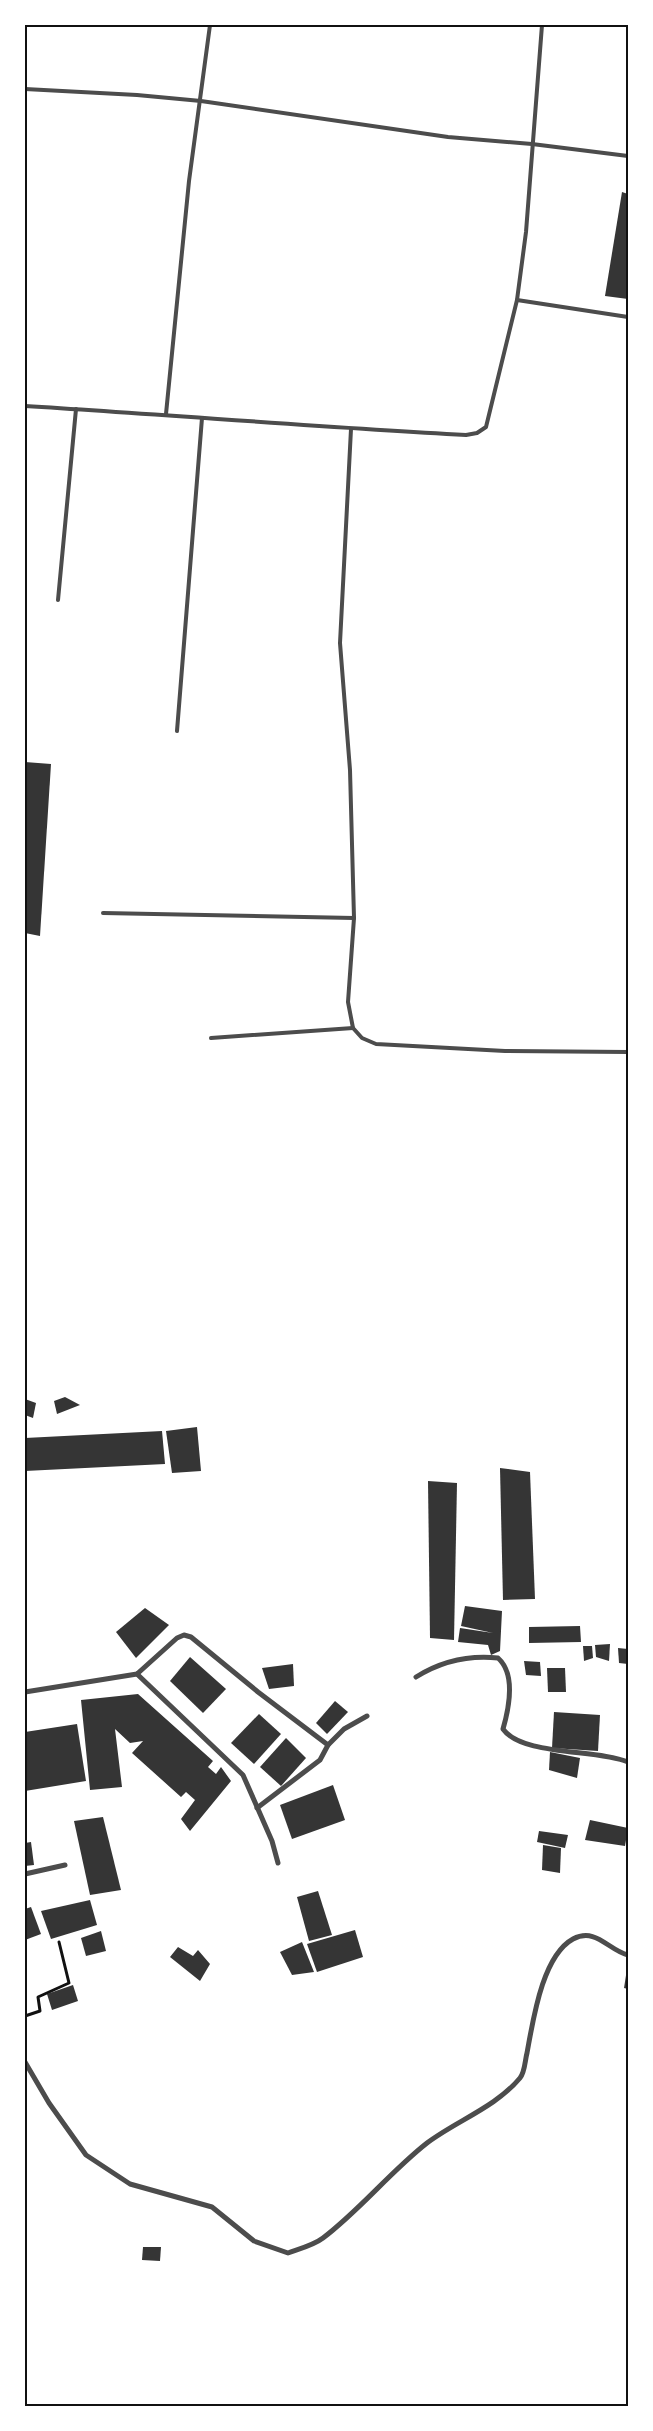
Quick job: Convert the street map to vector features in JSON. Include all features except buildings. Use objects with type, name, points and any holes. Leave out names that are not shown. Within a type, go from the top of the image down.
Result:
[{"type":"street","points":[[25,1692],[137,1674],[177,1638],[184,1635],[191,1637],[258,1692],[328,1745]]},
{"type":"street","points":[[416,1677],[441,1664],[462,1659],[498,1658],[506,1664],[510,1684],[503,1730],[507,1735],[516,1740],[548,1748],[628,1762]]},
{"type":"street","points":[[137,1674],[243,1775],[272,1841],[278,1863]]},
{"type":"street","points":[[257,1808],[320,1760],[328,1745],[344,1729],[367,1716]]},
{"type":"street","points":[[25,1874],[65,1865]]},
{"type":"street","points":[[25,2062],[86,2156],[130,2184],[212,2207],[254,2241],[288,2253],[322,2239],[427,2143],[499,2097],[521,2077],[541,1986],[561,1950],[567,1944],[574,1939],[591,1936],[599,1938],[616,1951],[628,1955]]},
{"type":"lane","points":[[166,414],[190,181],[210,25]]},
{"type":"lane","points":[[25,406],[466,435],[477,433],[486,427],[517,300],[526,232],[542,25]]},
{"type":"lane","points":[[25,89],[201,101],[448,137],[532,144],[628,156]]},
{"type":"lane","points":[[517,300],[628,317]]},
{"type":"lane","points":[[58,600],[76,409]]},
{"type":"lane","points":[[177,731],[202,418]]},
{"type":"lane","points":[[352,429],[340,643],[350,770],[354,918],[348,1002],[353,1028],[362,1038],[376,1044],[496,1051],[628,1052]]},
{"type":"lane","points":[[103,913],[354,918]]},
{"type":"lane","points":[[211,1038],[353,1028]]},
{"type":"path","points":[[25,2016],[40,2011],[38,1997],[69,1983],[60,1942]]}]
